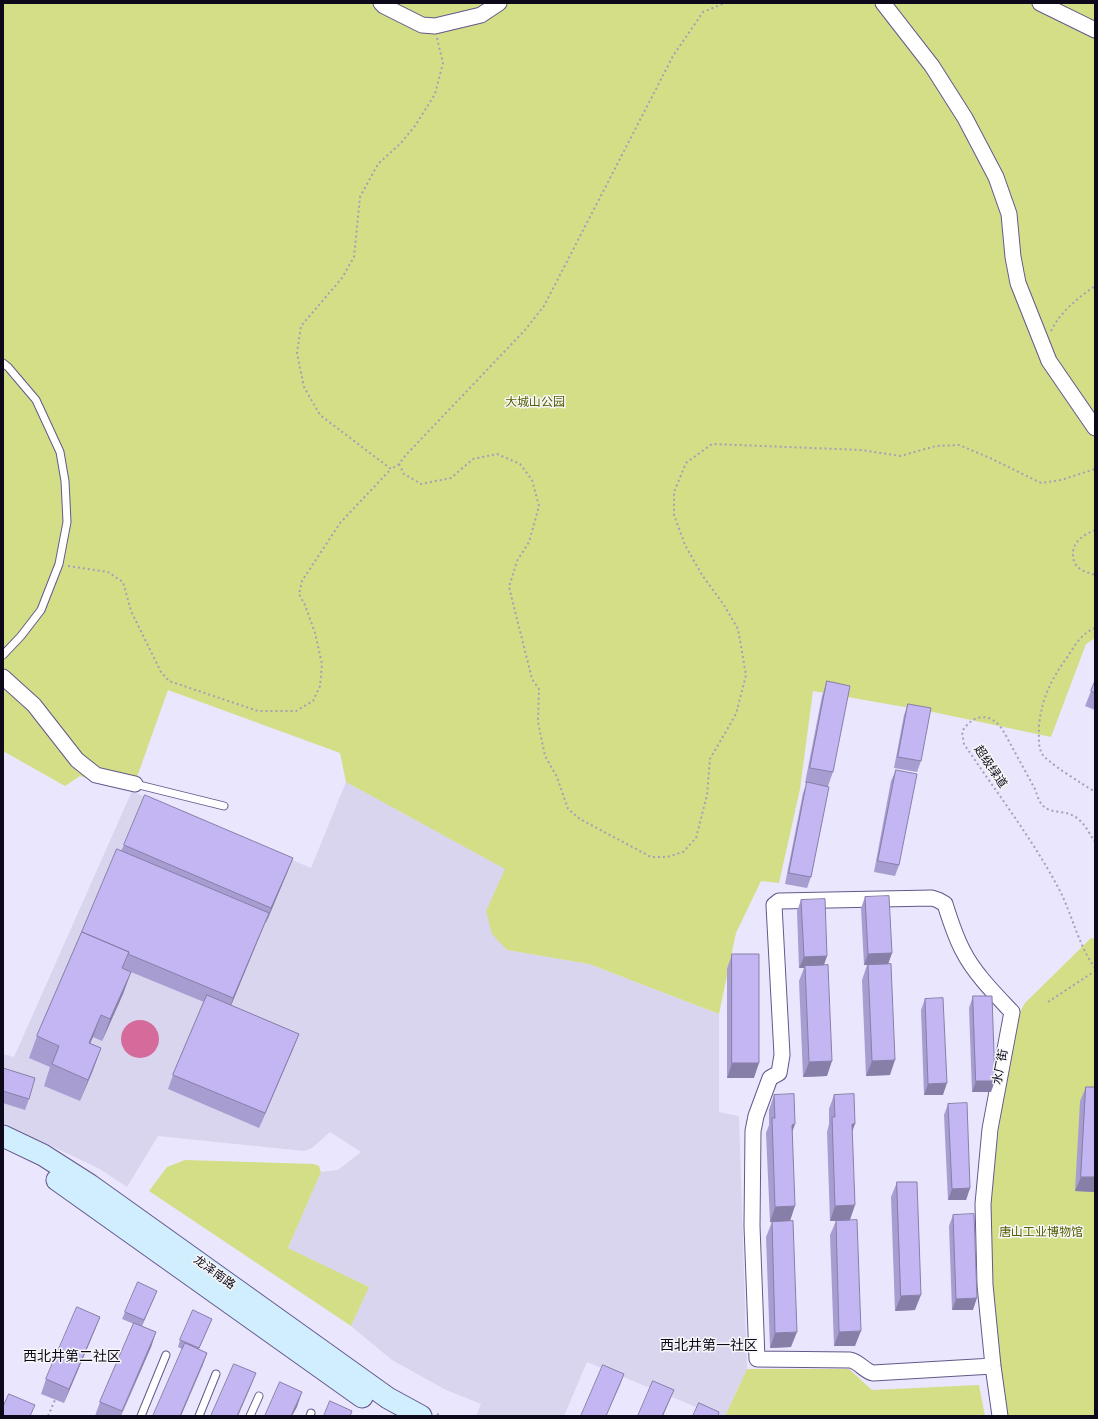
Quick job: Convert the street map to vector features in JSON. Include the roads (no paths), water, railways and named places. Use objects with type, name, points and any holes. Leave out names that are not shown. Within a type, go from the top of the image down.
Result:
[{"type":"main road","name":"龙泽南路","points":[[3,1136],[43,1155],[90,1185],[388,1398],[421,1416]]},
{"type":"main road","name":"龙泽南路","points":[[3,1152],[56,1179],[372,1404],[394,1416]]},
{"type":"street","points":[[381,3],[422,25],[434,26],[481,15],[499,3]]},
{"type":"street","points":[[883,3],[932,66],[965,118],[996,177],[1009,214],[1012,257],[1018,283],[1049,361],[1095,428]]},
{"type":"street","points":[[1040,3],[1095,30]]},
{"type":"street","points":[[3,677],[34,705],[78,760],[96,775],[135,784]]},
{"type":"street","name":"水厂街","points":[[993,1366],[873,1373],[856,1361],[850,1360],[757,1359],[752,1226],[753,1131],[756,1116],[770,1078],[779,1074],[782,1055],[774,905],[779,901],[932,898],[938,900],[944,904],[962,950],[989,986],[1012,1012],[990,1130],[982,1204],[985,1284],[993,1366],[1000,1416]]},
{"type":"lane","points":[[3,363],[36,400],[60,452],[65,481],[67,522],[59,564],[41,610],[21,636],[3,655]]},
{"type":"lane","points":[[135,784],[224,806]]},
{"type":"lane","points":[[141,1416],[166,1355]]},
{"type":"lane","points":[[198,1416],[216,1374]]},
{"type":"lane","points":[[250,1416],[258,1396]]},
{"type":"district","name":"西北井第一社区","points":[[709,1346]]},
{"type":"district","name":"西北井第二社区","points":[[72,1357]]},
{"type":"park label","name":"大城山公园","points":[[535,403]]},
{"type":"park label","name":"唐山工业博物馆","points":[[1041,1233]]}]
